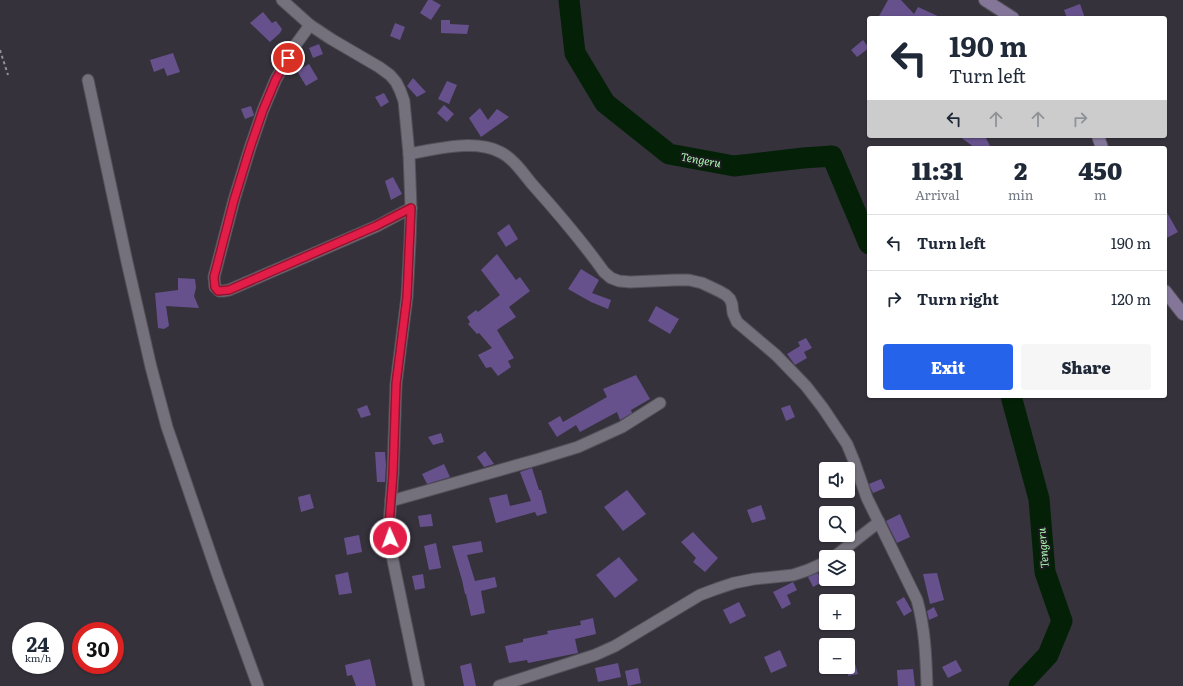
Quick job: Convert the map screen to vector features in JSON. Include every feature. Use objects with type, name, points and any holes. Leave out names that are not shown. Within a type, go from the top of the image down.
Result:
[{"type":"street","points":[[282,0],[310,25],[390,75],[396,82],[404,101],[409,154],[411,208],[407,297],[396,384],[393,474],[389,525],[391,551],[419,686]]},
{"type":"street","points":[[985,0],[1010,16]]},
{"type":"street","points":[[310,25],[290,54],[276,79],[263,110],[250,148],[222,244],[214,277],[215,287],[218,291],[229,290],[376,226],[411,208]]},
{"type":"street","points":[[88,80],[129,269],[167,427],[218,576],[258,686]]},
{"type":"street","points":[[409,154],[444,147],[458,146],[476,146],[500,152],[509,158],[566,221],[604,272],[611,278],[619,281],[630,282],[689,280],[702,283],[726,295],[730,299],[733,314],[737,322],[781,360],[806,386],[847,444],[867,498],[918,600],[925,638],[927,686]]},
{"type":"street","points":[[1167,294],[1183,314]]},
{"type":"street","points":[[390,501],[578,447],[622,428],[660,403]]},
{"type":"street","points":[[843,550],[879,522]]},
{"type":"street","points":[[499,686],[595,655],[615,646],[700,595],[734,583],[754,579],[793,575],[819,565]]},
{"type":"path","points":[[0,50],[8,75]]},
{"type":"building","points":[[428,0],[432,0],[441,5],[431,20],[420,13]]},
{"type":"building","points":[[888,0],[901,0],[914,14],[918,7],[938,16],[879,16]]},
{"type":"building","points":[[1080,4],[1084,16],[1066,16],[1064,10]]},
{"type":"building","points":[[263,12],[272,23],[276,21],[282,29],[280,33],[270,42],[250,23]]},
{"type":"building","points":[[441,20],[450,20],[450,24],[469,25],[467,34],[441,33]]},
{"type":"building","points":[[395,23],[405,27],[400,40],[390,36]]},
{"type":"building","points":[[863,40],[867,45],[867,50],[857,57],[851,50]]},
{"type":"building","points":[[319,44],[323,54],[313,58],[309,48]]},
{"type":"building","points":[[173,53],[180,72],[167,76],[164,68],[154,72],[150,60]]},
{"type":"building","points":[[309,64],[318,79],[306,86],[297,71]]},
{"type":"building","points":[[413,78],[426,92],[417,97],[407,86]]},
{"type":"building","points":[[447,81],[457,85],[449,104],[438,99]]},
{"type":"building","points":[[384,93],[389,102],[381,107],[375,97]]},
{"type":"building","points":[[444,105],[454,114],[447,122],[437,113]]},
{"type":"building","points":[[251,106],[254,115],[245,119],[241,109]]},
{"type":"building","points":[[480,108],[488,120],[497,109],[509,117],[481,137],[469,118]]},
{"type":"building","points":[[962,138],[986,138],[990,146],[972,146]]},
{"type":"building","points":[[393,177],[402,194],[391,200],[385,181]]},
{"type":"building","points":[[1167,213],[1178,232],[1167,238]]},
{"type":"building","points":[[509,224],[518,239],[506,247],[497,233]]},
{"type":"building","points":[[497,254],[516,280],[520,277],[530,291],[509,307],[516,317],[497,330],[514,358],[508,361],[511,367],[498,376],[491,367],[486,368],[478,355],[492,348],[479,333],[477,334],[468,324],[470,322],[467,317],[476,310],[478,312],[500,295],[481,270]]},
{"type":"building","points":[[581,269],[599,280],[592,293],[611,300],[608,309],[591,302],[568,289]]},
{"type":"building","points":[[178,278],[195,279],[196,288],[194,296],[199,308],[166,306],[169,326],[164,329],[158,328],[155,293],[178,290]]},
{"type":"building","points":[[656,306],[679,319],[670,334],[648,321]]},
{"type":"building","points":[[806,338],[812,348],[804,352],[807,358],[795,365],[787,354],[800,346],[798,342]]},
{"type":"building","points":[[636,375],[650,399],[631,410],[632,413],[620,420],[617,412],[580,432],[576,425],[557,437],[548,423],[560,416],[563,422],[607,397],[603,389]]},
{"type":"building","points":[[367,405],[371,415],[361,418],[357,409]]},
{"type":"building","points":[[790,405],[795,417],[786,421],[781,408]]},
{"type":"building","points":[[441,433],[444,442],[433,445],[428,437]]},
{"type":"building","points":[[485,451],[494,464],[484,467],[477,457]]},
{"type":"building","points":[[375,452],[385,452],[385,482],[377,482]]},
{"type":"building","points":[[444,464],[450,477],[427,484],[422,474]]},
{"type":"building","points":[[532,468],[539,490],[541,490],[547,513],[537,516],[535,512],[496,523],[489,498],[507,494],[510,506],[531,501],[520,472]]},
{"type":"building","points":[[881,479],[885,488],[873,493],[869,484]]},
{"type":"building","points":[[627,490],[646,514],[623,531],[604,507]]},
{"type":"building","points":[[310,494],[314,508],[301,512],[298,497]]},
{"type":"building","points":[[761,505],[766,519],[752,523],[747,510]]},
{"type":"building","points":[[431,514],[433,526],[420,527],[418,516]]},
{"type":"building","points":[[900,514],[910,537],[897,543],[886,521]]},
{"type":"building","points":[[693,532],[718,558],[705,572],[693,562],[696,558],[681,542]]},
{"type":"building","points":[[359,535],[362,552],[347,555],[344,538]]},
{"type":"building","points":[[481,541],[483,552],[467,555],[475,581],[495,577],[497,587],[481,591],[485,613],[471,616],[452,546]]},
{"type":"building","points":[[436,543],[441,568],[429,570],[424,546]]},
{"type":"building","points":[[619,557],[638,580],[615,598],[596,575]]},
{"type":"building","points":[[348,572],[352,593],[339,595],[335,575]]},
{"type":"building","points":[[818,573],[819,584],[813,587],[808,577]]},
{"type":"building","points":[[937,573],[944,600],[930,604],[923,574]]},
{"type":"building","points":[[423,574],[425,588],[415,590],[412,576]]},
{"type":"building","points":[[793,582],[797,590],[787,595],[791,604],[782,609],[773,592]]},
{"type":"building","points":[[904,597],[912,611],[904,616],[896,602]]},
{"type":"building","points":[[739,602],[746,616],[730,624],[723,610]]},
{"type":"building","points":[[934,607],[938,616],[929,620],[927,611]]},
{"type":"building","points":[[593,618],[596,634],[575,639],[578,653],[528,663],[527,660],[509,663],[505,646],[523,642],[523,639],[548,634],[547,631],[581,625],[580,621]]},
{"type":"building","points":[[780,650],[787,666],[771,673],[764,657]]},
{"type":"building","points":[[370,659],[376,686],[356,686],[352,675],[347,676],[345,665]]},
{"type":"building","points":[[956,660],[962,671],[948,678],[942,667]]},
{"type":"building","points":[[471,663],[476,686],[464,686],[460,666]]},
{"type":"building","points":[[618,663],[621,677],[598,682],[595,668]]},
{"type":"building","points":[[855,663],[858,674],[848,676],[848,674],[855,674]]},
{"type":"building","points":[[638,668],[641,683],[628,686],[625,671]]},
{"type":"building","points":[[913,669],[915,686],[898,686],[897,670]]},
{"type":"waterway","name":"Tengeru","points":[[569,0],[575,53],[605,103],[669,154],[734,166],[832,156],[867,239]]},
{"type":"waterway","name":"Tengeru","points":[[1012,398],[1039,499],[1045,572],[1062,621],[1048,655],[1019,686]]},
{"type":"route","points":[[288,58],[276,79],[263,110],[250,148],[220,251],[214,277],[215,287],[218,291],[229,290],[376,226],[411,208],[407,297],[396,384],[393,474],[389,525],[390,538]]}]
